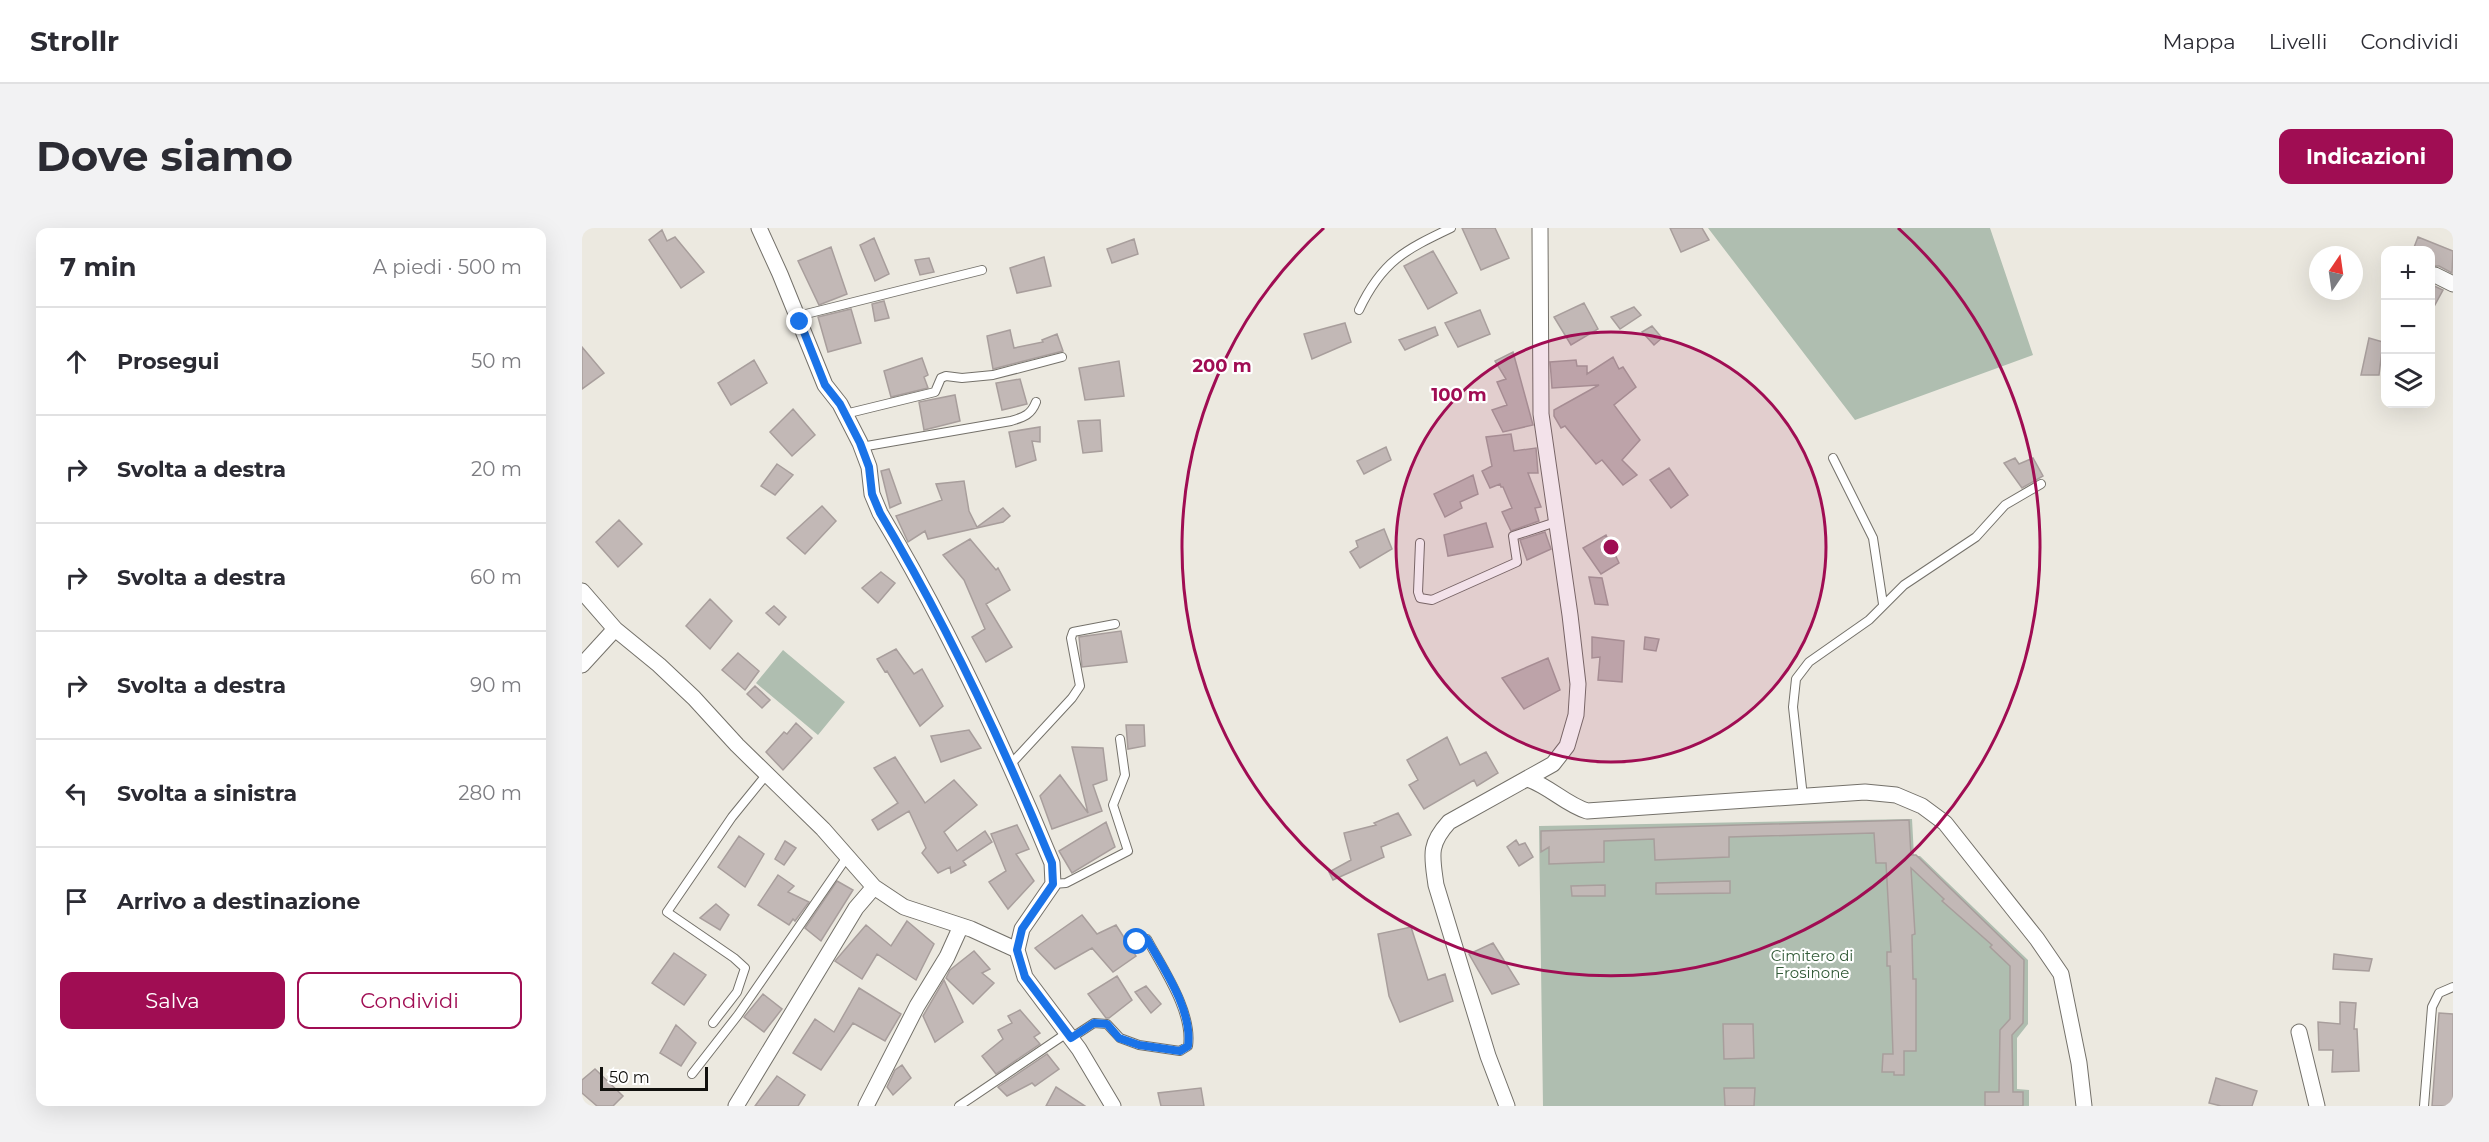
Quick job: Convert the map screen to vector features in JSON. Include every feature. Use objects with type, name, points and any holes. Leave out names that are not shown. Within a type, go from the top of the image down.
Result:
[{"type":"street","points":[[759,228],[798,316],[825,385],[845,414],[861,447],[869,467],[872,494],[880,513],[950,638],[1010,765],[1052,863],[1053,884],[1022,929],[1017,950],[1025,977],[1069,1035],[1113,1106]]},
{"type":"street","points":[[1507,1106],[1488,1056],[1436,885],[1432,856],[1436,836],[1449,822],[1553,764],[1568,746],[1576,715],[1578,684],[1541,414],[1540,228]]},
{"type":"street","points":[[2435,274],[2453,284]]},
{"type":"street","points":[[582,591],[615,629],[659,665],[823,829],[874,888],[904,907],[961,926],[1017,950]]},
{"type":"street","points":[[582,665],[615,629]]},
{"type":"street","points":[[1557,793],[1561,754]]},
{"type":"street","points":[[1528,779],[1557,793],[1571,806],[1587,811],[1865,792],[1896,795],[1922,806],[1945,823],[2037,939],[2061,974],[2079,1063],[2084,1106]]},
{"type":"street","points":[[736,1106],[856,908],[874,888]]},
{"type":"street","points":[[866,1106],[917,1006],[947,957],[961,926]]},
{"type":"street","points":[[2299,1032],[2317,1106]]},
{"type":"lane","points":[[1359,310],[1384,268],[1408,249],[1451,228]]},
{"type":"lane","points":[[798,316],[982,270]]},
{"type":"lane","points":[[845,414],[935,392],[941,378],[946,375],[963,378],[993,375],[1062,357]]},
{"type":"lane","points":[[861,447],[1011,421],[1026,416],[1034,409],[1036,402]]},
{"type":"lane","points":[[1833,458],[1873,538],[1883,604]]},
{"type":"lane","points":[[1803,797],[1792,707],[1796,679],[1809,662],[1869,620],[1904,585],[1976,537],[2005,505],[2042,484]]},
{"type":"lane","points":[[1420,543],[1418,592],[1420,598],[1432,600],[1517,562],[1513,536],[1557,522]]},
{"type":"lane","points":[[1010,765],[1072,698],[1080,686],[1071,638],[1073,632],[1115,624]]},
{"type":"lane","points":[[1053,884],[1066,883],[1128,851],[1113,805],[1125,775],[1120,739]]},
{"type":"lane","points":[[713,1023],[737,992],[745,968],[667,912],[725,827],[767,774]]},
{"type":"lane","points":[[692,1074],[738,1015],[847,857]]},
{"type":"lane","points":[[958,1106],[1069,1035],[1094,1023],[1107,1024],[1119,1038],[1139,1045],[1180,1051],[1188,1046],[1190,1034],[1187,1018],[1173,988],[1147,939],[1137,942]]},
{"type":"lane","points":[[2424,1106],[2432,1007],[2439,993],[2453,987]]},
{"type":"green space","points":[[1708,228],[1990,228],[2033,355],[1855,420]]},
{"type":"green space","points":[[783,650],[845,702],[818,735],[756,683]]},
{"type":"green space","name":"Cimitero di Frosinone","points":[[1912,819],[1914,856],[1920,856],[2028,960],[2028,1024],[2017,1038],[2017,1089],[2029,1090],[2029,1106],[1543,1106],[1539,826]]},
{"type":"building","points":[[1462,228],[1495,228],[1509,258],[1481,270]]},
{"type":"building","points":[[1670,228],[1702,228],[1709,240],[1681,252]]},
{"type":"building","points":[[662,230],[667,241],[675,237],[704,272],[681,288],[649,240]]},
{"type":"building","points":[[2418,237],[2453,251],[2452,273],[2435,266],[2435,246],[2415,246]]},
{"type":"building","points":[[874,238],[889,274],[875,281],[860,245]]},
{"type":"building","points":[[1134,239],[1138,254],[1112,263],[1107,249]]},
{"type":"building","points":[[831,247],[847,294],[819,305],[798,261]]},
{"type":"building","points":[[1433,251],[1457,293],[1428,309],[1404,266]]},
{"type":"building","points":[[1044,257],[1051,286],[1017,293],[1010,268]]},
{"type":"building","points":[[929,258],[934,272],[920,275],[915,260]]},
{"type":"building","points":[[2435,286],[2443,290],[2435,305]]},
{"type":"building","points":[[884,301],[889,318],[875,321],[872,304]]},
{"type":"building","points":[[1584,303],[1598,329],[1571,345],[1554,317]]},
{"type":"building","points":[[1634,307],[1641,315],[1620,329],[1611,317]]},
{"type":"building","points":[[851,309],[861,343],[828,352],[818,317]]},
{"type":"building","points":[[1480,310],[1490,334],[1458,347],[1445,323]]},
{"type":"building","points":[[1345,323],[1351,342],[1312,359],[1304,334]]},
{"type":"building","points":[[1652,326],[1662,338],[1654,345],[1642,332]]},
{"type":"building","points":[[1435,327],[1438,335],[1405,350],[1399,340]]},
{"type":"building","points":[[1010,330],[1014,348],[1043,342],[1042,340],[1057,334],[1063,351],[993,369],[987,336]]},
{"type":"building","points":[[2369,338],[2381,341],[2379,375],[2361,375]]},
{"type":"building","points":[[582,347],[604,373],[582,389]]},
{"type":"building","points":[[1513,352],[1533,425],[1503,432],[1492,410],[1507,405],[1497,382],[1506,379],[1495,361]]},
{"type":"building","points":[[1613,357],[1619,369],[1623,367],[1636,387],[1614,405],[1640,440],[1622,460],[1637,475],[1623,485],[1602,460],[1596,464],[1565,426],[1561,428],[1554,416],[1554,410],[1599,385],[1552,388],[1550,362],[1576,360],[1577,366],[1587,366],[1587,374]]},
{"type":"building","points":[[922,358],[928,375],[924,377],[928,388],[891,397],[884,371]]},
{"type":"building","points":[[754,360],[767,383],[731,405],[718,383]]},
{"type":"building","points":[[1119,361],[1124,396],[1085,400],[1079,368]]},
{"type":"building","points":[[1020,379],[1027,404],[1002,410],[996,383]]},
{"type":"building","points":[[955,395],[960,421],[924,430],[919,402]]},
{"type":"building","points":[[793,409],[815,435],[792,456],[770,432]]},
{"type":"building","points":[[1100,420],[1102,451],[1083,453],[1078,421]]},
{"type":"building","points":[[1040,427],[1040,442],[1032,441],[1036,460],[1016,467],[1009,432]]},
{"type":"building","points":[[1511,434],[1514,451],[1536,448],[1538,473],[1528,473],[1541,507],[1535,508],[1539,521],[1511,531],[1502,512],[1512,508],[1503,487],[1500,484],[1490,488],[1482,471],[1492,466],[1486,437]]},
{"type":"building","points":[[1386,447],[1391,460],[1364,474],[1357,461]]},
{"type":"building","points":[[2015,458],[2019,464],[2033,458],[2043,476],[2022,488],[2004,463]]},
{"type":"building","points":[[777,464],[793,475],[775,495],[761,486]]},
{"type":"building","points":[[1669,468],[1688,495],[1671,508],[1650,480]]},
{"type":"building","points":[[889,469],[901,503],[890,508],[881,471]]},
{"type":"building","points":[[1473,475],[1478,494],[1460,502],[1462,508],[1445,517],[1434,494]]},
{"type":"building","points":[[964,481],[969,511],[977,527],[1003,508],[1010,516],[1003,522],[928,539],[925,531],[908,542],[896,516],[942,500],[936,484]]},
{"type":"building","points":[[822,506],[836,521],[805,554],[787,538]]},
{"type":"building","points":[[619,520],[642,544],[618,567],[596,542]]},
{"type":"building","points":[[1486,523],[1493,547],[1448,556],[1444,535]]},
{"type":"building","points":[[1384,529],[1392,549],[1360,568],[1350,552],[1358,547],[1356,541]]},
{"type":"building","points":[[1545,532],[1551,549],[1527,560],[1520,540]]},
{"type":"building","points":[[1606,535],[1619,563],[1601,574],[1583,548]]},
{"type":"building","points":[[970,539],[996,570],[998,568],[1010,590],[986,604],[1012,647],[986,662],[972,637],[985,629],[964,580],[943,555]]},
{"type":"building","points":[[881,572],[895,583],[878,603],[862,588]]},
{"type":"building","points":[[1589,577],[1602,578],[1608,605],[1595,604]]},
{"type":"building","points":[[710,599],[732,621],[710,649],[686,626]]},
{"type":"building","points":[[774,606],[786,617],[779,625],[766,613]]},
{"type":"building","points":[[1121,631],[1127,662],[1082,667],[1079,637]]},
{"type":"building","points":[[1592,637],[1624,641],[1622,682],[1598,680],[1600,657],[1592,658]]},
{"type":"building","points":[[1645,637],[1659,639],[1656,651],[1644,649]]},
{"type":"building","points":[[896,649],[914,674],[922,669],[943,706],[920,726],[887,671],[885,672],[877,659]]},
{"type":"building","points":[[738,653],[759,671],[745,690],[722,670]]},
{"type":"building","points":[[1548,658],[1560,690],[1524,709],[1502,678]]},
{"type":"building","points":[[755,686],[770,700],[762,708],[747,694]]},
{"type":"building","points":[[796,723],[812,738],[783,770],[766,752],[784,732],[787,734]]},
{"type":"building","points":[[1126,725],[1144,725],[1145,746],[1128,749]]},
{"type":"building","points":[[969,730],[981,748],[941,762],[931,736]]},
{"type":"building","points":[[1447,737],[1460,765],[1486,752],[1498,773],[1477,786],[1474,780],[1424,809],[1409,785],[1418,780],[1407,760]]},
{"type":"building","points":[[1072,747],[1103,748],[1107,780],[1093,785],[1102,811],[1052,829],[1040,796],[1060,775],[1088,813]]},
{"type":"building","points":[[895,757],[925,803],[954,780],[977,805],[944,832],[957,851],[985,831],[992,842],[963,861],[966,865],[951,873],[950,867],[938,873],[922,853],[926,848],[909,811],[878,830],[872,820],[898,803],[874,768]]},
{"type":"building","points":[[1398,813],[1411,835],[1381,847],[1384,857],[1333,880],[1329,872],[1351,860],[1344,833],[1376,825],[1374,823]]},
{"type":"building","points":[[1909,820],[1911,855],[1916,855],[2024,960],[2023,1023],[2012,1035],[2013,1092],[2023,1092],[2023,1106],[1985,1106],[1985,1092],[1999,1092],[2000,1030],[2010,1019],[2010,966],[1990,947],[1992,945],[1942,901],[1944,899],[1911,868],[1915,934],[1912,935],[1913,979],[1916,979],[1916,1051],[1904,1051],[1904,1075],[1882,1072],[1883,1054],[1893,1054],[1890,966],[1887,966],[1887,952],[1891,952],[1886,863],[1876,863],[1874,833],[1729,837],[1729,857],[1655,860],[1654,839],[1604,841],[1604,862],[1549,864],[1549,847],[1541,852],[1541,831]]},
{"type":"building","points":[[1106,822],[1115,847],[1072,873],[1059,851]]},
{"type":"building","points":[[1017,825],[1029,849],[1016,854],[1034,881],[1008,909],[989,882],[1006,871],[991,834]]},
{"type":"building","points":[[739,836],[764,854],[745,887],[718,867]]},
{"type":"building","points":[[1516,840],[1519,845],[1525,843],[1533,857],[1519,866],[1507,847]]},
{"type":"building","points":[[785,841],[796,848],[784,865],[775,859]]},
{"type":"building","points":[[778,875],[794,886],[788,892],[809,902],[795,921],[793,919],[789,925],[758,905]]},
{"type":"building","points":[[837,881],[853,890],[821,941],[805,928]]},
{"type":"building","points":[[1730,881],[1730,893],[1656,894],[1656,883]]},
{"type":"building","points":[[1605,885],[1605,896],[1572,896],[1571,886]]},
{"type":"building","points":[[716,904],[729,915],[720,930],[700,918]]},
{"type":"building","points":[[1082,915],[1097,934],[1116,925],[1136,956],[1113,972],[1092,948],[1055,969],[1035,948]]},
{"type":"building","points":[[907,921],[934,944],[916,980],[877,954],[862,979],[835,961],[866,925],[891,946]]},
{"type":"building","points":[[1411,927],[1428,980],[1445,974],[1453,1001],[1400,1022],[1389,996],[1378,934]]},
{"type":"building","points":[[1493,943],[1519,984],[1492,994],[1469,954]]},
{"type":"building","points":[[974,951],[990,969],[982,973],[994,983],[973,1004],[946,978],[950,970]]},
{"type":"building","points":[[674,953],[706,975],[684,1005],[652,983]]},
{"type":"building","points":[[2334,954],[2372,959],[2369,971],[2333,969]]},
{"type":"building","points":[[1117,976],[1132,1000],[1106,1018],[1088,994]]},
{"type":"building","points":[[944,980],[963,1022],[935,1042],[923,1016]]},
{"type":"building","points":[[1146,986],[1161,1004],[1151,1013],[1135,992]]},
{"type":"building","points":[[859,988],[901,1014],[885,1041],[853,1023],[821,1070],[793,1053],[815,1019],[834,1032]]},
{"type":"building","points":[[763,994],[782,1009],[764,1032],[744,1017]]},
{"type":"building","points":[[2340,1002],[2356,1003],[2354,1029],[2357,1029],[2359,1071],[2332,1072],[2333,1050],[2319,1050],[2318,1022],[2340,1024]]},
{"type":"building","points":[[1020,1010],[1040,1033],[1034,1037],[1040,1044],[996,1074],[982,1056],[1003,1039],[998,1030],[1012,1023],[1008,1016]]},
{"type":"building","points":[[2439,1013],[2453,1014],[2453,1106],[2432,1106]]},
{"type":"building","points":[[1723,1024],[1753,1024],[1754,1058],[1724,1059]]},
{"type":"building","points":[[676,1025],[696,1043],[681,1066],[660,1053]]},
{"type":"building","points":[[1047,1054],[1059,1069],[1035,1086],[1032,1083],[1007,1096],[998,1087]]},
{"type":"building","points":[[902,1065],[911,1078],[893,1095],[887,1087],[895,1070]]},
{"type":"building","points":[[595,1069],[623,1096],[613,1106],[597,1106],[582,1093],[582,1080]]},
{"type":"building","points":[[777,1076],[805,1095],[798,1106],[755,1106]]},
{"type":"building","points":[[2216,1078],[2257,1091],[2252,1106],[2221,1106],[2209,1103]]},
{"type":"building","points":[[1056,1087],[1085,1106],[1046,1106]]},
{"type":"building","points":[[1201,1088],[1204,1106],[1161,1106],[1158,1093]]},
{"type":"building","points":[[1724,1088],[1755,1088],[1754,1106],[1725,1106]]},
{"type":"route","points":[[800,322],[825,385],[840,404],[860,443],[869,467],[872,494],[880,513],[950,638],[990,720],[1052,863],[1053,884],[1022,929],[1017,950],[1025,977],[1071,1038],[1094,1023],[1107,1024],[1119,1038],[1139,1045],[1180,1051],[1188,1046],[1190,1034],[1187,1018],[1147,939],[1137,942]]}]
